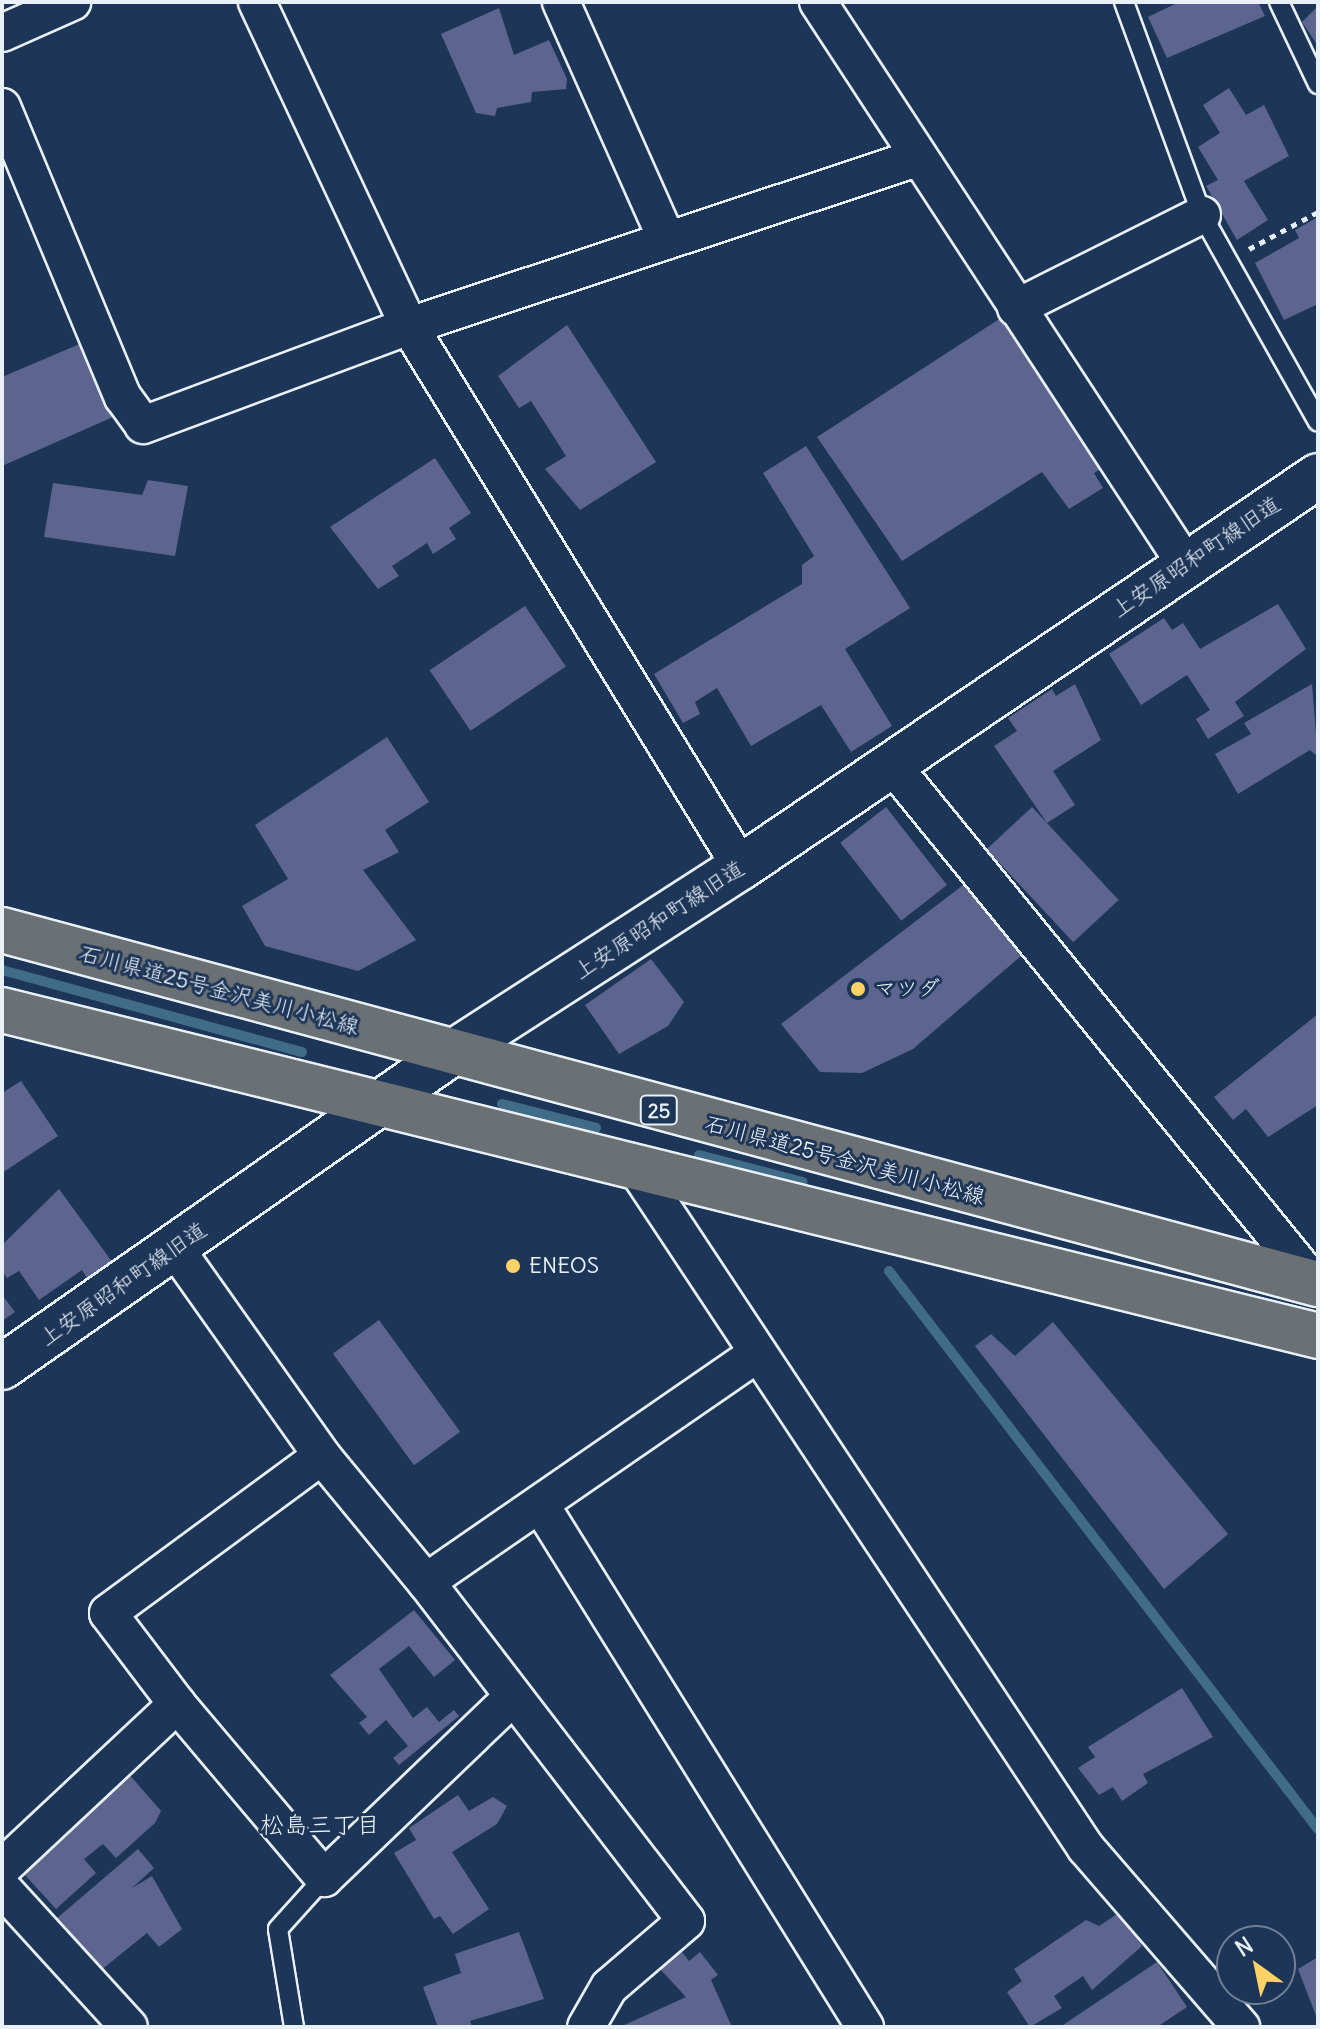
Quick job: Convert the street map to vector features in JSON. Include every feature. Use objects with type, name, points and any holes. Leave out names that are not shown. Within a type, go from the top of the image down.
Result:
[{"type":"main road","name":"石川県道25号金沢美川小松線","points":[[2,930],[1316,1284]]},
{"type":"main road","points":[[2,1010],[382,1101],[638,1171],[1318,1336]]},
{"type":"street","points":[[2,33],[72,2]]},
{"type":"street","points":[[257,2],[409,326],[741,867]]},
{"type":"street","points":[[561,2],[667,240]]},
{"type":"street","points":[[818,2],[917,158],[1184,562]]},
{"type":"street","points":[[2,107],[123,397],[143,425],[409,326],[917,158]]},
{"type":"street","points":[[1016,308],[1202,215]]},
{"type":"street","name":"上安原昭和町線旧道","points":[[2,1367],[452,1053],[741,867],[893,766],[1184,562],[1317,479]]},
{"type":"street","points":[[893,766],[1316,1284]]},
{"type":"street","points":[[638,1171],[756,1354],[1086,1848],[1235,2025]]},
{"type":"street","points":[[175,1248],[322,1456],[426,1582],[686,1921],[609,1987],[586,2027]]},
{"type":"street","points":[[426,1582],[756,1354]]},
{"type":"street","points":[[322,1456],[108,1613],[177,1704],[324,1878],[513,1697]]},
{"type":"street","points":[[540,1504],[865,2027]]},
{"type":"street","points":[[2,1868],[177,1704]]},
{"type":"street","points":[[2,1888],[129,2027]]},
{"type":"lane","points":[[1124,2],[1202,215],[1318,422]]},
{"type":"lane","points":[[1279,2],[1318,84]]},
{"type":"lane","points":[[294,2027],[278,1929],[324,1878]]},
{"type":"path","points":[[1227,261],[1318,212]]},
{"type":"building","points":[[1179,2],[1258,2],[1265,16],[1167,58],[1148,17]]},
{"type":"building","points":[[1318,6],[1318,46],[1302,22]]},
{"type":"building","points":[[499,8],[514,55],[549,40],[567,79],[566,89],[532,92],[531,102],[497,108],[495,116],[476,113],[441,34]]},
{"type":"building","points":[[1229,88],[1246,115],[1264,105],[1289,156],[1244,181],[1268,220],[1237,240],[1206,186],[1218,180],[1198,147],[1220,133],[1203,105]]},
{"type":"building","points":[[1318,217],[1318,304],[1284,320],[1255,263],[1299,238],[1295,230]]},
{"type":"building","points":[[1007,314],[1106,466],[1094,473],[1103,488],[1069,509],[1042,472],[902,561],[817,437]]},
{"type":"building","points":[[567,325],[656,462],[580,510],[545,469],[566,456],[531,401],[519,408],[498,376]]},
{"type":"building","points":[[82,343],[113,417],[2,466],[2,377]]},
{"type":"building","points":[[806,446],[910,608],[845,649],[892,726],[851,752],[821,705],[751,746],[717,688],[695,702],[700,714],[683,723],[654,674],[802,584],[802,565],[814,556],[763,473]]},
{"type":"building","points":[[435,458],[471,513],[449,528],[456,539],[433,554],[427,543],[392,566],[399,576],[378,589],[330,527]]},
{"type":"building","points":[[148,480],[188,486],[175,556],[44,537],[53,483],[142,495]]},
{"type":"building","points":[[1278,604],[1306,649],[1235,702],[1244,716],[1208,739],[1196,719],[1210,710],[1187,675],[1141,705],[1109,654],[1164,618],[1172,630],[1183,623],[1200,649]]},
{"type":"building","points":[[525,606],[566,667],[470,731],[430,670]]},
{"type":"building","points":[[1075,684],[1101,740],[1053,771],[1075,805],[1047,823],[994,746],[1017,731],[1008,718],[1052,689],[1056,696]]},
{"type":"building","points":[[1312,684],[1318,757],[1310,750],[1238,794],[1215,754],[1251,734],[1244,723]]},
{"type":"building","points":[[387,737],[429,802],[385,830],[399,852],[363,870],[416,940],[358,971],[265,946],[242,906],[288,879],[255,825]]},
{"type":"building","points":[[886,807],[947,885],[901,921],[840,843]]},
{"type":"building","points":[[1032,807],[1119,900],[1073,942],[987,849]]},
{"type":"building","points":[[971,879],[1029,949],[913,1049],[862,1073],[820,1072],[781,1024]]},
{"type":"building","points":[[651,959],[684,1002],[668,1026],[619,1054],[585,1005]]},
{"type":"building","points":[[1318,1014],[1318,1105],[1268,1137],[1246,1109],[1233,1120],[1214,1097]]},
{"type":"building","points":[[21,1081],[58,1136],[2,1173],[2,1093]]},
{"type":"building","points":[[59,1189],[113,1263],[88,1280],[82,1270],[39,1300],[19,1271],[7,1278],[2,1271],[2,1245]]},
{"type":"building","points":[[2,1295],[15,1312],[2,1321]]},
{"type":"building","points":[[379,1320],[460,1432],[414,1465],[333,1354]]},
{"type":"building","points":[[1053,1322],[1228,1534],[1164,1589],[975,1346],[991,1334],[1015,1356]]},
{"type":"building","points":[[414,1610],[455,1660],[434,1677],[409,1646],[379,1669],[413,1718],[427,1707],[439,1722],[454,1710],[459,1716],[399,1765],[393,1758],[408,1746],[386,1720],[369,1735],[359,1723],[367,1717],[330,1675]]},
{"type":"building","points":[[1182,1688],[1213,1737],[1143,1774],[1148,1783],[1122,1801],[1113,1787],[1099,1795],[1078,1768],[1095,1757],[1088,1747]]},
{"type":"building","points":[[128,1773],[161,1811],[155,1823],[116,1858],[103,1844],[84,1859],[96,1873],[56,1909],[25,1875]]},
{"type":"building","points":[[458,1795],[469,1811],[493,1797],[507,1806],[497,1824],[452,1852],[489,1909],[453,1934],[440,1916],[434,1919],[394,1853],[416,1840],[409,1828]]},
{"type":"building","points":[[138,1849],[154,1868],[132,1888],[152,1876],[182,1929],[159,1947],[147,1933],[100,1971],[56,1919]]},
{"type":"building","points":[[1120,1912],[1142,1946],[1092,1990],[1083,1976],[1054,1996],[1062,2008],[1030,2027],[1007,1992],[1022,1981],[1014,1969],[1086,1920],[1099,1926]]},
{"type":"building","points":[[519,1932],[544,1999],[470,2021],[472,2027],[438,2027],[423,1987],[461,1973],[455,1954]]},
{"type":"building","points":[[682,1952],[689,1961],[700,1952],[718,1975],[711,1980],[732,2027],[620,2027],[686,1997],[660,1969]]},
{"type":"building","points":[[1318,1957],[1318,2021],[1298,1969]]},
{"type":"building","points":[[1157,1962],[1187,2007],[1157,2027],[1060,2027]]},
{"type":"waterway","points":[[2,970],[302,1052]]},
{"type":"waterway","points":[[502,1104],[596,1128]]},
{"type":"waterway","points":[[699,1155],[803,1182]]},
{"type":"waterway","points":[[889,1271],[1318,1829]]},
{"type":"place","name":"マツダ","points":[[858,989]]},
{"type":"place","name":"ENEOS","points":[[513,1266]]},
{"type":"district","name":"松島三丁目","points":[[320,1825]]}]
